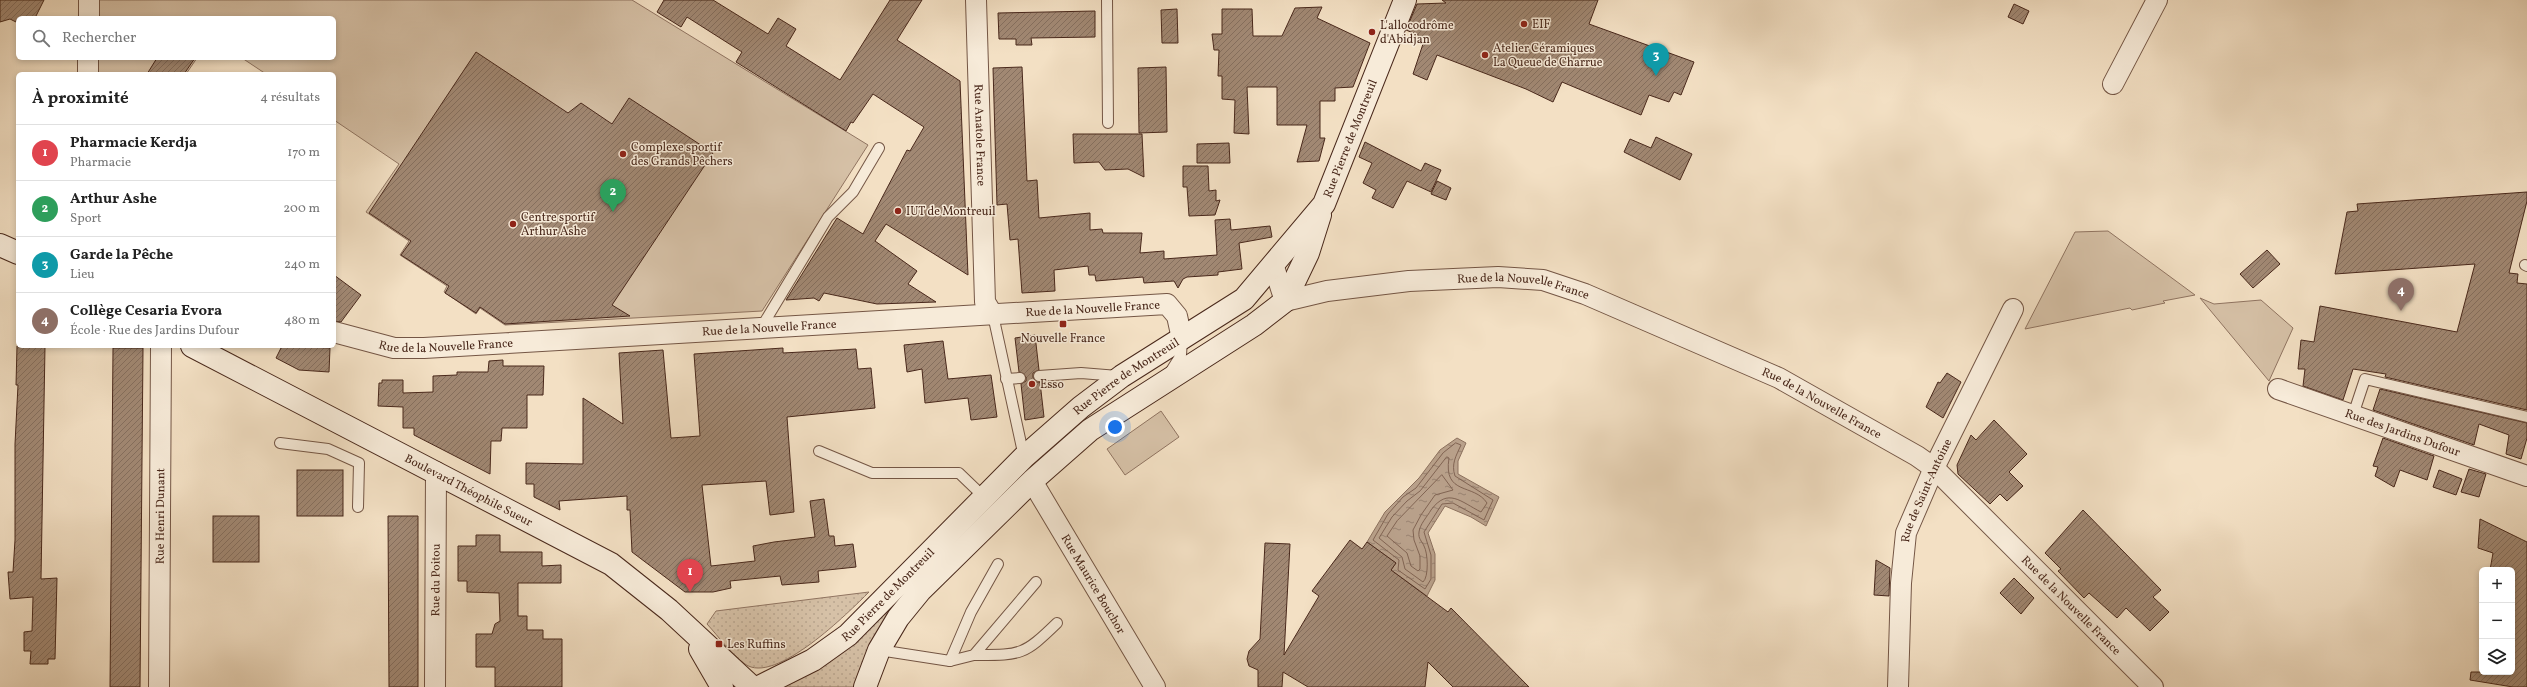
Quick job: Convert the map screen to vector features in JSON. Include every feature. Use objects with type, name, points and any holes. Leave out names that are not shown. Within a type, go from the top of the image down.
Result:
[{"type":"main road","name":"Rue Pierre de Montreuil","points":[[865,687],[879,650],[898,618],[920,591],[1032,481],[1090,430],[1254,325],[1324,204],[1405,0]]},
{"type":"main road","points":[[0,245],[16,253]]},
{"type":"main road","name":"Rue Pierre de Montreuil","points":[[759,687],[813,660],[848,635],[1024,457],[1081,407],[1122,376],[1244,299],[1279,284]]},
{"type":"main road","name":"Boulevard Théophile Sueur","points":[[196,348],[611,564],[641,586],[752,687]]},
{"type":"main road","name":"Boulevard Théophile Sueur","points":[[224,348],[240,370]]},
{"type":"main road","name":"Boulevard Théophile Sueur","points":[[687,627],[722,687]]},
{"type":"street","points":[[89,0],[89,16]]},
{"type":"street","name":"Rue Anatole France","points":[[976,0],[985,302],[993,315]]},
{"type":"street","points":[[2113,84],[2157,0]]},
{"type":"street","points":[[88,60],[88,72]]},
{"type":"street","name":"Rue de la Nouvelle France","points":[[1279,284],[1327,291],[1409,281],[1506,277],[1542,280],[1585,294],[1779,378],[1917,456],[1934,468],[2153,687]]},
{"type":"street","name":"Rue de la Nouvelle France","points":[[336,333],[394,348],[424,348],[1167,304],[1177,316],[1182,339]]},
{"type":"street","name":"Rue de Saint-Antoine","points":[[1898,687],[1901,583],[1906,533],[1934,468],[2013,309]]},
{"type":"street","name":"Rue Henri Dunant","points":[[159,687],[161,348]]},
{"type":"street","name":"Rue des Jardins Dufour","points":[[2278,389],[2527,476]]},
{"type":"street","name":"Rue du Poitou","points":[[435,687],[436,472]]},
{"type":"street","name":"Rue Maurice Bouchor","points":[[1032,481],[1155,687]]},
{"type":"lane","points":[[1107,0],[1108,123]]},
{"type":"lane","points":[[758,329],[828,217],[853,192],[879,148]]},
{"type":"lane","points":[[993,315],[1024,457]]},
{"type":"lane","points":[[1158,386],[1178,363],[1181,355],[1182,339]]},
{"type":"lane","points":[[1039,376],[1081,373],[1122,376]]},
{"type":"lane","points":[[1006,379],[1020,378]]},
{"type":"lane","points":[[2353,415],[2365,379],[2527,417]]},
{"type":"lane","points":[[280,443],[328,449],[359,463],[358,507]]},
{"type":"lane","points":[[819,452],[872,473],[959,473],[984,497]]},
{"type":"lane","points":[[950,661],[971,612],[998,564]]},
{"type":"lane","points":[[974,655],[1036,582]]},
{"type":"lane","points":[[879,650],[950,661],[974,655],[1012,655],[1031,648],[1057,623]]},
{"type":"shaded area","name":"Complexe sportif des Grands Pêchers","points":[[98,0],[632,0],[868,145],[762,311],[505,325],[480,308],[476,314],[444,292],[447,286],[400,255],[409,241],[366,212],[399,164],[336,121],[336,72],[263,72],[245,60],[336,60],[336,16],[98,16]]},
{"type":"shaded area","points":[[97,60],[196,60],[187,72],[97,71]]},
{"type":"shaded area","points":[[2108,231],[2195,295],[2163,301],[2165,303],[2132,310],[2130,308],[2025,329],[2075,232]]},
{"type":"shaded area","points":[[2200,298],[2214,304],[2261,300],[2293,328],[2269,381]]},
{"type":"shaded area","points":[[1161,411],[1179,437],[1125,475],[1107,449]]},
{"type":"shaded area","points":[[869,592],[811,644],[774,665],[758,668],[745,664],[730,650],[707,624],[716,611]]},
{"type":"shaded area","points":[[896,603],[855,687],[783,687],[815,670],[843,650],[870,628]]},
{"type":"water","points":[[1457,438],[1466,443],[1458,461],[1458,474],[1499,497],[1486,526],[1471,517],[1445,506],[1428,533],[1435,554],[1435,580],[1427,596],[1391,570],[1396,563],[1367,542],[1385,512],[1419,478],[1440,450]]},
{"type":"building","points":[[0,0],[44,0],[36,16],[16,16],[16,22],[10,19],[0,22]]},
{"type":"building","points":[[664,0],[713,0],[768,34],[778,18],[796,29],[786,46],[840,80],[890,0],[922,0],[897,40],[960,81],[968,275],[886,224],[875,241],[917,271],[908,284],[936,302],[877,304],[824,293],[819,301],[814,298],[786,300],[837,218],[863,234],[907,150],[910,151],[924,127],[873,94],[853,123],[851,122],[846,131],[736,62],[742,52],[687,17],[681,27],[657,12]]},
{"type":"building","points":[[1442,0],[1598,0],[1589,24],[1694,62],[1681,95],[1674,92],[1669,102],[1649,95],[1641,115],[1562,82],[1553,102],[1526,89],[1437,55],[1427,80],[1413,74],[1425,38],[1406,30],[1417,4],[1446,3]]},
{"type":"building","points":[[2014,4],[2029,11],[2023,24],[2008,17]]},
{"type":"building","points":[[1322,7],[1317,18],[1370,43],[1353,87],[1335,88],[1335,101],[1320,101],[1320,138],[1325,138],[1319,161],[1297,162],[1307,125],[1277,125],[1277,87],[1247,87],[1249,134],[1234,133],[1235,100],[1222,99],[1222,76],[1218,76],[1219,50],[1214,50],[1212,34],[1222,34],[1222,9],[1252,9],[1253,36],[1282,36],[1295,8]]},
{"type":"building","points":[[1177,9],[1178,43],[1162,43],[1161,10]]},
{"type":"building","points":[[1095,11],[1095,37],[1031,38],[1032,45],[1016,45],[1016,39],[999,39],[998,13]]},
{"type":"building","points":[[476,52],[568,113],[581,103],[612,124],[629,98],[713,153],[612,305],[630,316],[505,324],[480,307],[476,313],[445,293],[449,286],[401,255],[411,241],[369,213]]},
{"type":"building","points":[[156,60],[194,60],[185,72],[148,72]]},
{"type":"building","points":[[1022,67],[1027,181],[1037,180],[1039,218],[1090,213],[1090,230],[1102,229],[1103,233],[1142,233],[1140,253],[1164,251],[1164,259],[1217,255],[1215,220],[1230,219],[1231,230],[1270,226],[1272,237],[1239,243],[1242,269],[1218,272],[1218,275],[1187,277],[1183,279],[1178,288],[1174,281],[1144,283],[1143,277],[1096,281],[1095,275],[1089,275],[1088,266],[1054,270],[1055,291],[1022,293],[1018,239],[1010,240],[1007,204],[997,205],[993,68]]},
{"type":"building","points":[[1166,67],[1167,132],[1139,133],[1138,68]]},
{"type":"building","points":[[1073,134],[1142,134],[1144,177],[1128,169],[1105,170],[1099,162],[1074,163]]},
{"type":"building","points":[[1656,137],[1692,154],[1680,180],[1624,152],[1630,139],[1651,148]]},
{"type":"building","points":[[1365,142],[1421,171],[1425,163],[1441,170],[1431,192],[1407,181],[1393,208],[1372,198],[1376,190],[1363,183],[1372,163],[1359,157]]},
{"type":"building","points":[[1229,143],[1230,163],[1197,163],[1197,144]]},
{"type":"building","points":[[1183,166],[1208,166],[1209,191],[1216,190],[1216,201],[1220,200],[1215,215],[1189,216],[1187,187],[1183,187]]},
{"type":"building","points":[[1437,181],[1451,188],[1446,200],[1431,194]]},
{"type":"building","points":[[2527,192],[2527,201],[2509,273],[2518,274],[2517,283],[2527,284],[2527,410],[2385,377],[2386,374],[2353,369],[2343,400],[2303,386],[2305,369],[2298,369],[2301,340],[2314,342],[2320,306],[2457,332],[2475,264],[2335,274],[2347,212],[2358,211],[2357,204]]},
{"type":"building","points":[[2267,250],[2280,264],[2253,288],[2240,274]]},
{"type":"building","points":[[336,276],[361,295],[341,322],[336,321]]},
{"type":"building","points":[[1035,335],[1039,370],[1033,373],[1033,377],[1036,382],[1040,382],[1044,417],[1025,420],[1021,384],[1026,381],[1026,377],[1019,372],[1015,338]]},
{"type":"building","points":[[943,341],[948,379],[991,375],[997,417],[971,420],[968,398],[925,403],[922,369],[907,372],[904,345]]},
{"type":"building","points":[[17,348],[45,348],[41,579],[57,578],[55,659],[48,659],[48,664],[30,664],[31,651],[24,651],[24,632],[32,631],[33,597],[10,599],[8,572],[13,572],[15,540],[15,444],[18,385],[16,385]]},
{"type":"building","points":[[113,348],[143,348],[140,687],[110,687]]},
{"type":"building","points":[[281,348],[330,348],[329,372],[299,370],[276,358]]},
{"type":"building","points":[[783,348],[783,353],[856,349],[858,369],[871,368],[875,408],[787,417],[794,512],[770,515],[766,481],[702,485],[711,566],[755,561],[753,546],[815,537],[810,501],[824,499],[829,536],[834,536],[835,546],[853,544],[856,567],[818,571],[819,582],[782,585],[780,576],[730,581],[731,588],[713,592],[685,592],[632,552],[630,510],[627,510],[627,496],[559,501],[560,510],[534,497],[534,484],[526,484],[526,463],[583,464],[583,398],[623,424],[619,353],[663,350],[671,438],[700,436],[694,354]]},
{"type":"building","points":[[503,360],[503,366],[544,366],[543,395],[527,395],[527,428],[502,428],[501,441],[491,441],[490,474],[414,435],[414,428],[403,428],[403,407],[378,406],[379,383],[382,383],[382,380],[403,380],[403,393],[433,392],[433,376],[457,375],[457,372],[488,372],[489,361]]},
{"type":"building","points":[[1947,373],[1961,382],[1943,418],[1926,407],[1938,382],[1940,383]]},
{"type":"building","points":[[2380,389],[2527,423],[2527,438],[2521,459],[2506,454],[2509,435],[2479,424],[2474,445],[2373,410]]},
{"type":"building","points":[[1994,420],[2027,454],[2009,472],[2023,486],[2007,501],[2000,494],[1990,504],[1958,474],[1957,465],[1971,435],[1976,440]]},
{"type":"building","points":[[2383,438],[2434,456],[2427,480],[2400,470],[2394,487],[2375,476],[2378,467],[2373,466]]},
{"type":"building","points":[[2469,469],[2486,474],[2479,497],[2461,492]]},
{"type":"building","points":[[297,470],[343,470],[343,516],[297,516]]},
{"type":"building","points":[[2439,470],[2462,479],[2456,495],[2433,487]]},
{"type":"building","points":[[2083,510],[2161,590],[2153,597],[2169,612],[2150,631],[2126,608],[2117,618],[2089,593],[2084,598],[2058,571],[2061,569],[2045,553]]},
{"type":"building","points":[[213,516],[259,516],[259,562],[213,562]]},
{"type":"building","points":[[388,516],[418,516],[418,687],[389,687]]},
{"type":"building","points":[[2480,519],[2527,542],[2527,687],[2513,687],[2470,680],[2471,672],[2479,672],[2479,675],[2515,675],[2515,567],[2491,567],[2493,553],[2478,548]]},
{"type":"building","points":[[476,535],[500,535],[500,552],[542,552],[542,566],[561,565],[561,583],[518,583],[518,616],[527,616],[527,630],[543,630],[543,639],[562,639],[562,687],[495,687],[495,667],[476,667],[476,634],[492,634],[495,624],[500,621],[499,593],[467,592],[467,581],[458,581],[458,546],[476,546]]},
{"type":"building","points":[[1350,540],[1362,549],[1367,542],[1396,563],[1391,570],[1448,612],[1451,608],[1529,687],[1453,687],[1428,662],[1425,687],[1308,687],[1283,672],[1282,687],[1258,687],[1258,670],[1249,666],[1247,659],[1249,651],[1260,639],[1265,543],[1290,544],[1284,655],[1319,596],[1312,591]]},
{"type":"building","points":[[1876,560],[1890,568],[1889,596],[1874,595]]},
{"type":"building","points":[[2014,578],[2034,598],[2021,614],[2000,593]]},
{"type":"place","name":"EIF","points":[[1524,24]]},
{"type":"place","name":"L'allocodrôme d'Abidjan","points":[[1372,32]]},
{"type":"place","name":"Atelier Céramiques La Queue de Charrue","points":[[1485,55]]},
{"type":"place","name":"Garde la Pêche","points":[[1656,76]]},
{"type":"place","name":"Complexe sportif des Grands Pêchers","points":[[623,154]]},
{"type":"place","name":"IUT de Montreuil","points":[[898,211]]},
{"type":"place","name":"Arthur Ashe","points":[[613,212]]},
{"type":"place","name":"Centre sportif Arthur Ashe","points":[[513,224]]},
{"type":"place","name":"Collège Cesaria Evora","points":[[2401,311]]},
{"type":"place","name":"Nouvelle France","points":[[1063,324]]},
{"type":"place","name":"Esso","points":[[1032,384]]},
{"type":"place","name":"Pharmacie Kerdja","points":[[690,592]]},
{"type":"place","name":"Les Ruffins","points":[[719,644]]}]
